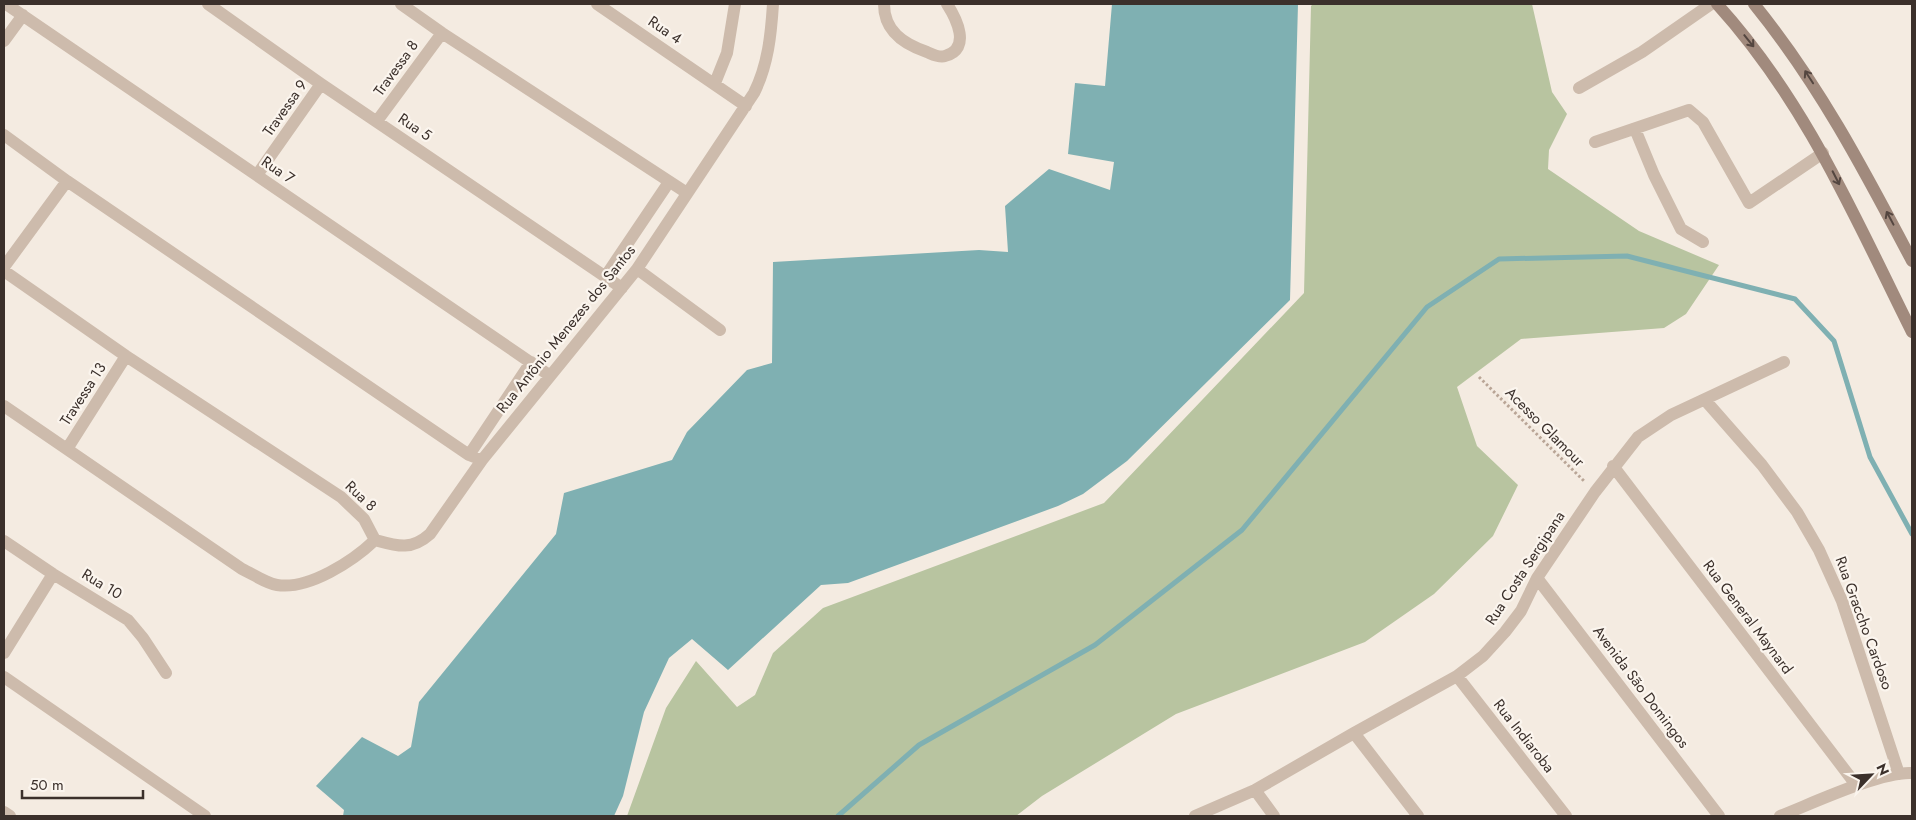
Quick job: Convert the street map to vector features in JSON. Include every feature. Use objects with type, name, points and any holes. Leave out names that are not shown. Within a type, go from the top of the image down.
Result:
[{"type":"street","name":"Rua 7","points":[[6,4],[550,375]]},
{"type":"street","name":"Rua 5","points":[[208,4],[321,84],[622,288]]},
{"type":"street","points":[[400,4],[686,193]]},
{"type":"street","name":"Rua 4","points":[[598,4],[746,106]]},
{"type":"street","points":[[715,83],[727,53],[735,4]]},
{"type":"street","name":"Rua Antônio Menezes dos Santos","points":[[375,540],[407,546],[416,545],[430,534],[482,460],[637,269],[754,93],[764,70],[771,35],[773,4]]},
{"type":"street","points":[[884,4],[888,25],[900,40],[942,57],[958,47],[960,41],[960,30],[947,4]]},
{"type":"street","points":[[1579,88],[1642,52],[1711,4]]},
{"type":"street","points":[[1717,4],[1766,62],[1790,97],[1822,153],[1912,332]]},
{"type":"street","points":[[1754,4],[1806,73],[1837,122],[1912,262]]},
{"type":"street","points":[[4,41],[23,15]]},
{"type":"street","name":"Travessa 8","points":[[378,121],[442,33]]},
{"type":"street","name":"Travessa 9","points":[[257,175],[321,84]]},
{"type":"street","points":[[1595,142],[1690,110],[1703,122],[1749,203],[1822,153]]},
{"type":"street","points":[[1635,128],[1654,175],[1681,229],[1704,242]]},
{"type":"street","points":[[4,135],[68,181],[469,455],[482,460]]},
{"type":"street","points":[[4,267],[68,181]]},
{"type":"street","points":[[605,277],[669,182]]},
{"type":"street","points":[[637,269],[720,330]]},
{"type":"street","name":"Rua 8","points":[[4,271],[126,356],[341,497],[364,519],[375,540]]},
{"type":"street","name":"Travessa 13","points":[[67,449],[126,356]]},
{"type":"street","points":[[469,455],[531,362]]},
{"type":"street","name":"Rua Costa Sergipana","points":[[1195,816],[1255,790],[1457,676],[1483,656],[1521,611],[1537,578],[1594,492],[1638,437],[1658,422],[1784,362]]},
{"type":"street","name":"Rua Graccho Cardoso","points":[[1705,400],[1762,465],[1797,512],[1819,550],[1842,601],[1899,774]]},
{"type":"street","points":[[4,406],[242,569],[272,584],[294,584],[325,574],[354,559],[375,540]]},
{"type":"street","name":"Rua General Maynard","points":[[1613,466],[1857,786]]},
{"type":"street","name":"Rua 10","points":[[4,541],[128,620],[144,638],[166,673]]},
{"type":"street","points":[[4,653],[54,574]]},
{"type":"street","name":"Avenida São Domingos","points":[[1537,578],[1719,816]]},
{"type":"street","name":"Rua Indiaroba","points":[[1457,676],[1566,816]]},
{"type":"street","points":[[4,677],[205,816]]},
{"type":"street","points":[[1354,733],[1418,816]]},
{"type":"street","points":[[1780,816],[1857,786],[1899,774],[1912,773]]},
{"type":"street","points":[[1255,790],[1274,816]]},
{"type":"street","points":[[4,812],[10,816]]},
{"type":"path","name":"Acesso Glamour","points":[[1479,377],[1594,492]]},
{"type":"green space","points":[[1313,4],[1532,4],[1552,92],[1567,114],[1549,150],[1548,169],[1639,231],[1719,265],[1686,314],[1664,328],[1521,339],[1457,387],[1477,446],[1518,485],[1493,536],[1434,594],[1365,642],[1176,714],[1042,796],[1016,816],[627,816],[666,708],[696,661],[737,707],[755,695],[773,653],[823,608],[1104,503],[1304,293],[1311,6]]},
{"type":"water","points":[[1112,4],[1298,4],[1290,300],[1127,461],[1083,494],[1058,506],[848,583],[821,585],[728,670],[692,639],[669,658],[644,712],[623,796],[614,816],[343,816],[344,810],[316,786],[362,737],[398,756],[411,747],[419,702],[556,534],[564,493],[672,460],[687,432],[747,370],[772,363],[773,262],[979,250],[1008,252],[1005,206],[1049,169],[1110,190],[1114,162],[1068,154],[1075,83],[1105,86]]},
{"type":"waterway","points":[[838,816],[919,745],[1095,645],[1242,530],[1427,307],[1499,259],[1627,256],[1795,299],[1834,341],[1870,457],[1912,534]]}]
